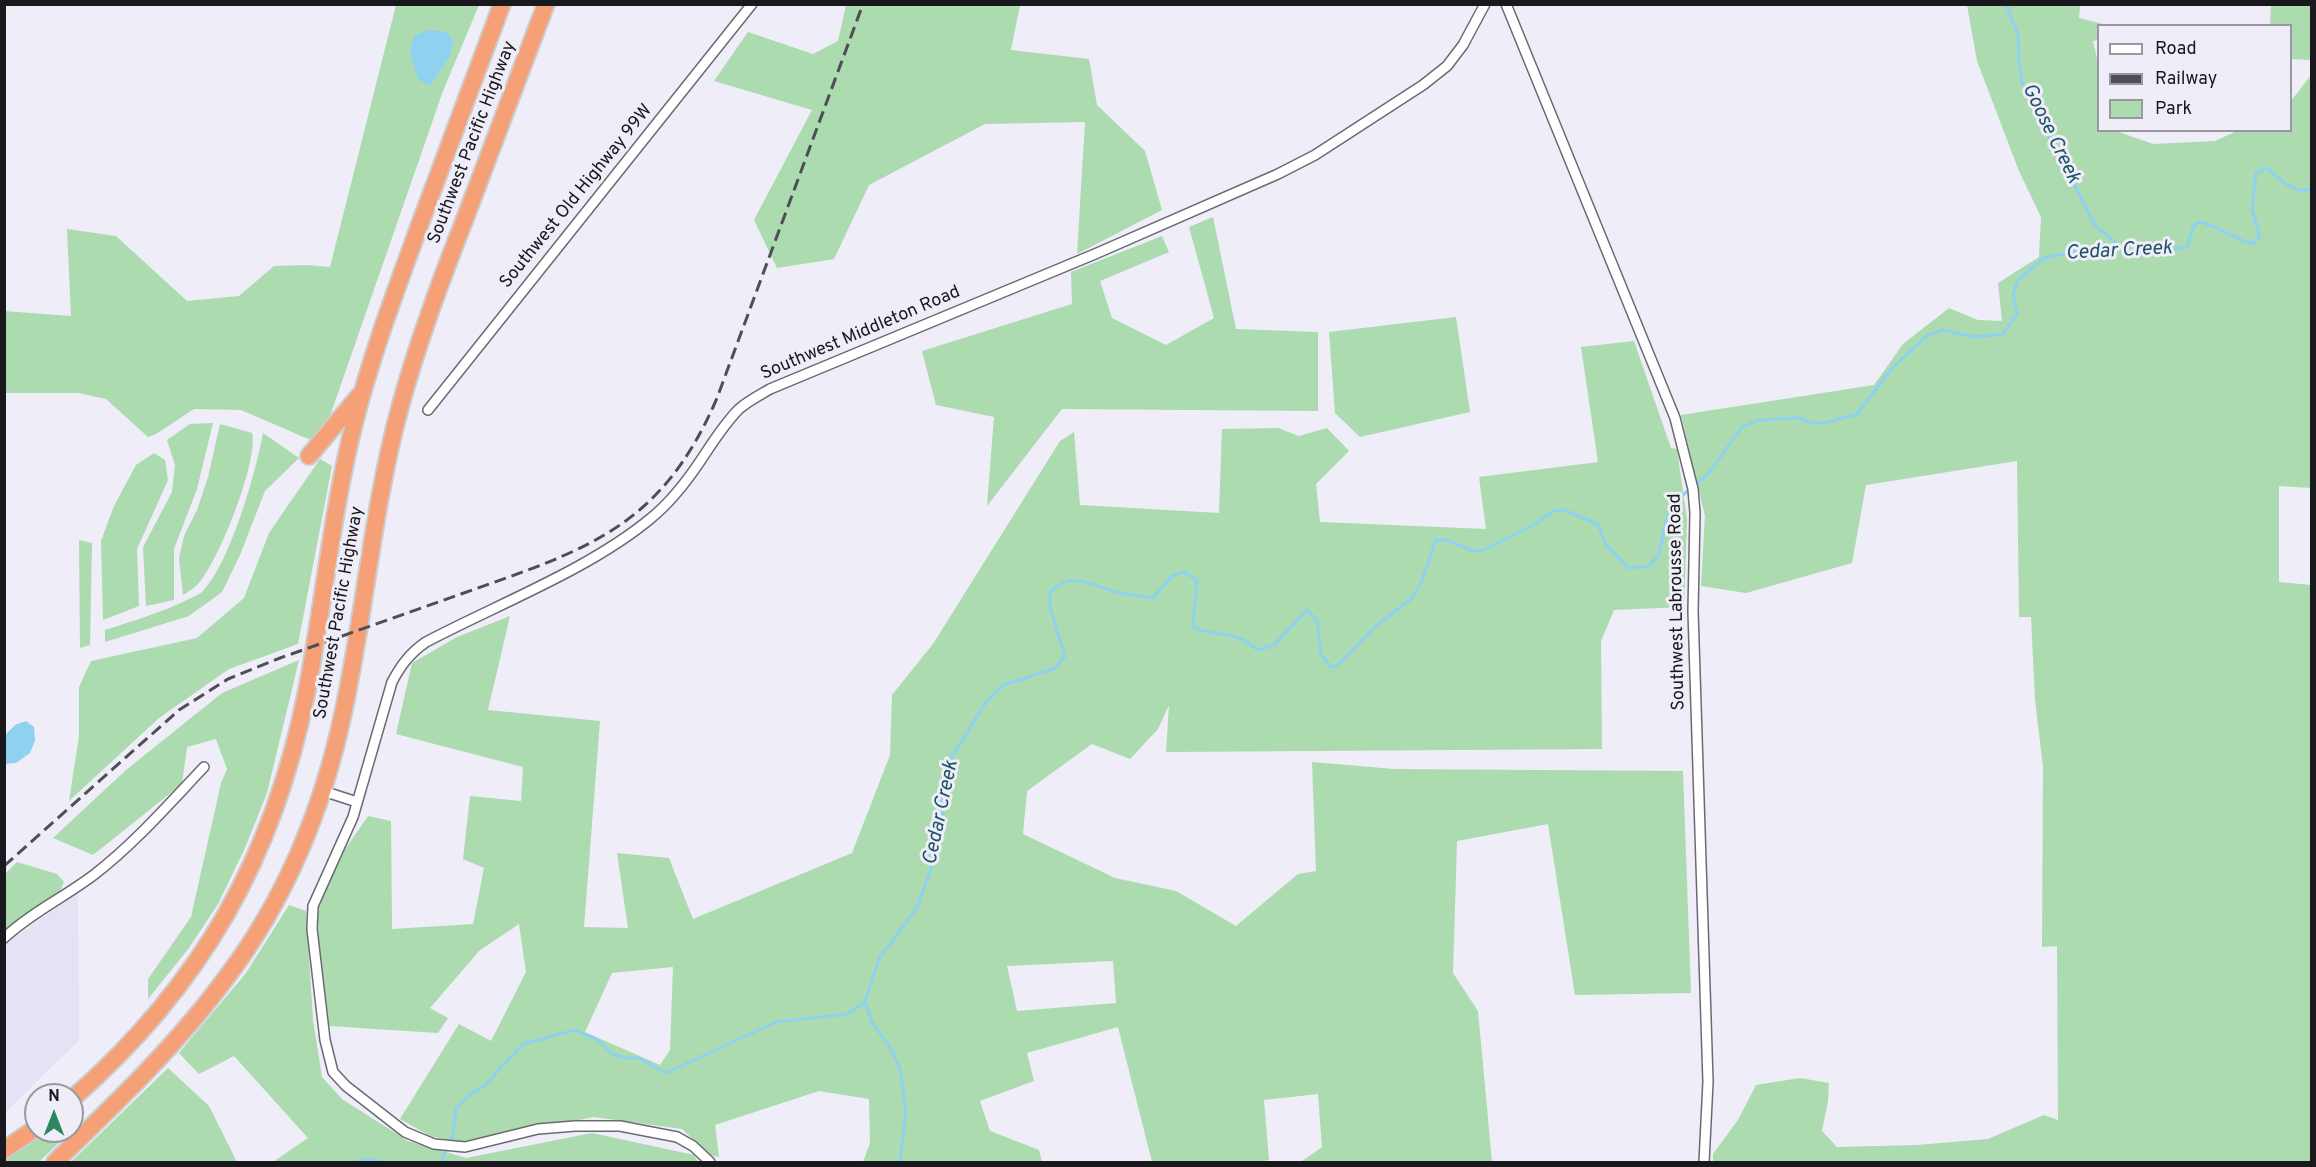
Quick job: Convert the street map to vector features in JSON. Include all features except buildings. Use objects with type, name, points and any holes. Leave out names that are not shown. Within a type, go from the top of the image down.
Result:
[{"type":"highway","name":"Southwest Pacific Highway","points":[[84,1087],[130,1043],[179,987],[226,915],[249,872],[267,831],[286,773],[307,692],[345,463],[364,391],[398,285],[502,4]]},
{"type":"highway","name":"Southwest Pacific Highway","points":[[56,1162],[166,1050],[228,976],[259,930],[307,834],[322,791],[344,708],[383,478],[402,401],[432,306],[546,4]]},
{"type":"highway","points":[[309,456],[364,391]]},
{"type":"highway","points":[[4,1150],[24,1136]]},
{"type":"street","name":"Southwest Old Highway 99W","points":[[428,410],[752,4]]},
{"type":"street","name":"Southwest Middleton Road","points":[[710,1162],[693,1146],[677,1137],[620,1126],[538,1129],[483,1144],[450,1147],[421,1140],[405,1132],[346,1086],[333,1072],[328,1057],[312,929],[313,906],[349,826],[393,682],[400,666],[411,653],[426,642],[573,568],[622,540],[652,517],[675,494],[700,462],[720,430],[741,407],[770,389],[1106,249],[1278,174],[1315,154],[1414,91],[1447,66],[1463,45],[1485,4]]},
{"type":"street","name":"Southwest Labrousse Road","points":[[1506,4],[1675,418],[1693,489],[1695,513],[1693,612],[1708,1082],[1704,1162]]},
{"type":"street","points":[[4,938],[32,915],[64,896],[111,860],[153,821],[204,768]]},
{"type":"street","points":[[322,791],[357,802]]},
{"type":"shaded area","points":[[78,893],[79,1040],[35,1083],[24,1083],[24,1094],[5,1113],[5,948],[11,940]]},
{"type":"green space","points":[[396,5],[479,5],[443,91],[330,416],[313,441],[241,410],[194,409],[148,437],[106,399],[79,393],[5,393],[4,311],[71,316],[67,229],[116,236],[187,301],[239,296],[274,266],[330,267]]},
{"type":"green space","points":[[846,5],[1020,5],[1011,50],[1089,59],[1097,105],[1145,151],[1162,210],[1077,254],[1085,122],[985,124],[869,185],[834,259],[777,268],[754,220],[812,110],[714,81],[748,32],[813,54],[838,41]]},
{"type":"green space","points":[[1967,5],[2080,5],[2079,18],[2103,24],[2097,24],[2097,40],[2093,41],[2097,59],[2097,132],[2119,132],[2153,144],[2215,141],[2235,132],[2292,132],[2292,100],[2311,75],[2311,488],[2279,486],[2279,582],[2311,585],[2311,1162],[1713,1162],[1713,1154],[1738,1120],[1756,1085],[1800,1078],[1829,1083],[1822,1131],[1837,1147],[1917,1145],[1988,1139],[2044,1115],[2058,1120],[2057,946],[2042,947],[2043,767],[2035,700],[2031,617],[2019,617],[2017,461],[1866,485],[1852,563],[1746,593],[1701,586],[1705,516],[1681,415],[1874,385],[1903,344],[1949,308],[1978,320],[2002,321],[1998,283],[2039,257],[2041,217],[2019,171],[1977,61]]},
{"type":"green space","points":[[2271,5],[2311,5],[2311,60],[2292,59],[2292,24],[2270,24]]},
{"type":"green space","points":[[1213,217],[1236,329],[1318,332],[1318,411],[1062,409],[987,506],[994,417],[936,405],[922,351],[1072,304],[1071,272],[1162,236],[1169,252],[1100,281],[1112,318],[1166,345],[1214,318],[1189,227]]},
{"type":"green space","points":[[1456,317],[1470,412],[1360,437],[1335,413],[1329,332]]},
{"type":"green space","points":[[1634,341],[1671,448],[1677,449],[1687,520],[1684,607],[1614,610],[1601,641],[1602,749],[1166,752],[1169,705],[1158,729],[1130,759],[1092,744],[1027,791],[1023,834],[1115,878],[1176,891],[1236,926],[1298,874],[1316,871],[1312,762],[1394,769],[1683,771],[1691,993],[1575,995],[1548,824],[1457,841],[1453,973],[1478,1011],[1492,1162],[1301,1162],[1322,1147],[1318,1094],[1264,1100],[1269,1160],[1259,1162],[1152,1162],[1118,1027],[1027,1053],[1034,1081],[980,1101],[990,1131],[1039,1150],[1042,1162],[863,1162],[870,1143],[869,1099],[819,1091],[715,1125],[719,1157],[710,1155],[682,1129],[594,1117],[463,1143],[430,1136],[400,1119],[459,1024],[491,1041],[526,972],[519,924],[479,951],[430,1008],[448,1018],[438,1033],[329,1026],[316,907],[339,858],[368,816],[391,821],[392,929],[473,924],[484,868],[463,859],[470,796],[521,801],[523,767],[396,734],[412,663],[457,637],[510,616],[488,710],[600,721],[584,927],[628,928],[617,853],[669,858],[693,919],[852,853],[890,755],[892,695],[933,644],[1060,441],[1074,432],[1080,505],[1219,513],[1222,429],[1278,428],[1299,436],[1327,428],[1349,451],[1316,484],[1320,522],[1486,529],[1479,477],[1598,462],[1581,347]],"holes":[[[1113,961],[1116,1003],[1017,1011],[1007,966]],[[673,967],[670,1050],[660,1065],[585,1032],[612,973]]]},
{"type":"green space","points":[[213,423],[197,489],[174,549],[174,600],[146,606],[143,547],[172,492],[175,465],[167,440],[190,424]]},
{"type":"green space","points":[[220,424],[252,433],[253,446],[249,465],[235,511],[216,555],[198,584],[183,595],[179,558],[184,536],[197,510],[208,477]]},
{"type":"green space","points":[[263,433],[299,458],[265,491],[240,555],[222,592],[189,616],[105,642],[105,630],[157,613],[187,600],[201,592],[213,578],[223,560],[240,516]]},
{"type":"green space","points":[[154,453],[165,460],[168,480],[137,549],[139,606],[103,620],[101,541],[114,506],[136,465]]},
{"type":"green space","points":[[320,459],[332,466],[298,644],[229,669],[159,718],[69,801],[79,736],[79,687],[91,661],[197,638],[244,598],[269,533]]},
{"type":"green space","points":[[79,540],[92,543],[90,645],[80,648]]},
{"type":"green space","points":[[299,660],[267,793],[245,848],[218,904],[189,948],[148,999],[148,979],[191,917],[221,783],[227,769],[216,739],[187,747],[182,784],[93,855],[53,838],[126,770],[222,693]]},
{"type":"green space","points":[[17,862],[57,874],[64,882],[60,891],[5,932],[5,874]]},
{"type":"green space","points":[[289,905],[306,911],[313,1020],[322,1077],[342,1099],[408,1141],[466,1158],[592,1133],[694,1155],[698,1162],[273,1162],[308,1138],[234,1056],[199,1074],[179,1053],[246,973]]},
{"type":"green space","points":[[168,1068],[209,1106],[237,1162],[71,1162]]},
{"type":"green space","points":[[26,1143],[59,1143],[39,1162],[5,1162],[5,1159]]},
{"type":"water","points":[[429,30],[447,32],[453,41],[450,56],[430,86],[418,79],[410,53],[414,36]]},
{"type":"water","points":[[26,721],[34,727],[35,741],[30,753],[16,763],[5,764],[5,735],[15,725]]},
{"type":"waterway","name":"Goose Creek","points":[[2006,4],[2018,34],[2022,83],[2095,225],[2122,248]]},
{"type":"waterway","name":"Cedar Creek","points":[[1695,485],[1709,473],[1742,427],[1758,420],[1799,418],[1812,423],[1825,423],[1857,414],[1892,368],[1928,335],[1943,330],[1974,337],[2003,334],[2017,314],[2013,294],[2018,280],[2044,258],[2087,249],[2123,249],[2142,255],[2187,247],[2194,225],[2200,222],[2252,244],[2260,237],[2252,209],[2256,173],[2267,168],[2293,188],[2312,189]]},
{"type":"waterway","name":"Cedar Creek","points":[[441,1162],[453,1134],[456,1109],[468,1096],[484,1086],[523,1044],[575,1030],[596,1039],[613,1054],[624,1058],[639,1058],[666,1073],[776,1022],[848,1014],[865,1002],[880,957],[917,908],[931,869],[932,848],[942,815],[943,786],[950,760],[986,702],[1004,685],[1055,668],[1065,656],[1050,608],[1050,592],[1058,585],[1074,580],[1082,581],[1116,592],[1153,598],[1172,576],[1184,572],[1197,580],[1193,627],[1235,637],[1258,650],[1274,645],[1307,610],[1317,620],[1321,654],[1331,667],[1337,666],[1376,626],[1412,598],[1421,583],[1436,540],[1447,540],[1473,551],[1484,550],[1537,523],[1553,511],[1564,510],[1598,524],[1606,545],[1629,568],[1649,566],[1659,555],[1665,524],[1673,503],[1690,489]]},
{"type":"waterway","points":[[865,1002],[872,1022],[891,1049],[900,1069],[906,1111],[900,1162]]},
{"type":"waterway","name":"Cedar Creek","points":[[356,1162],[366,1159],[384,1162]]},
{"type":"railway","points":[[4,866],[179,710],[228,679],[280,658],[545,563],[582,547],[614,529],[644,506],[671,478],[695,442],[717,398],[863,4]]}]
